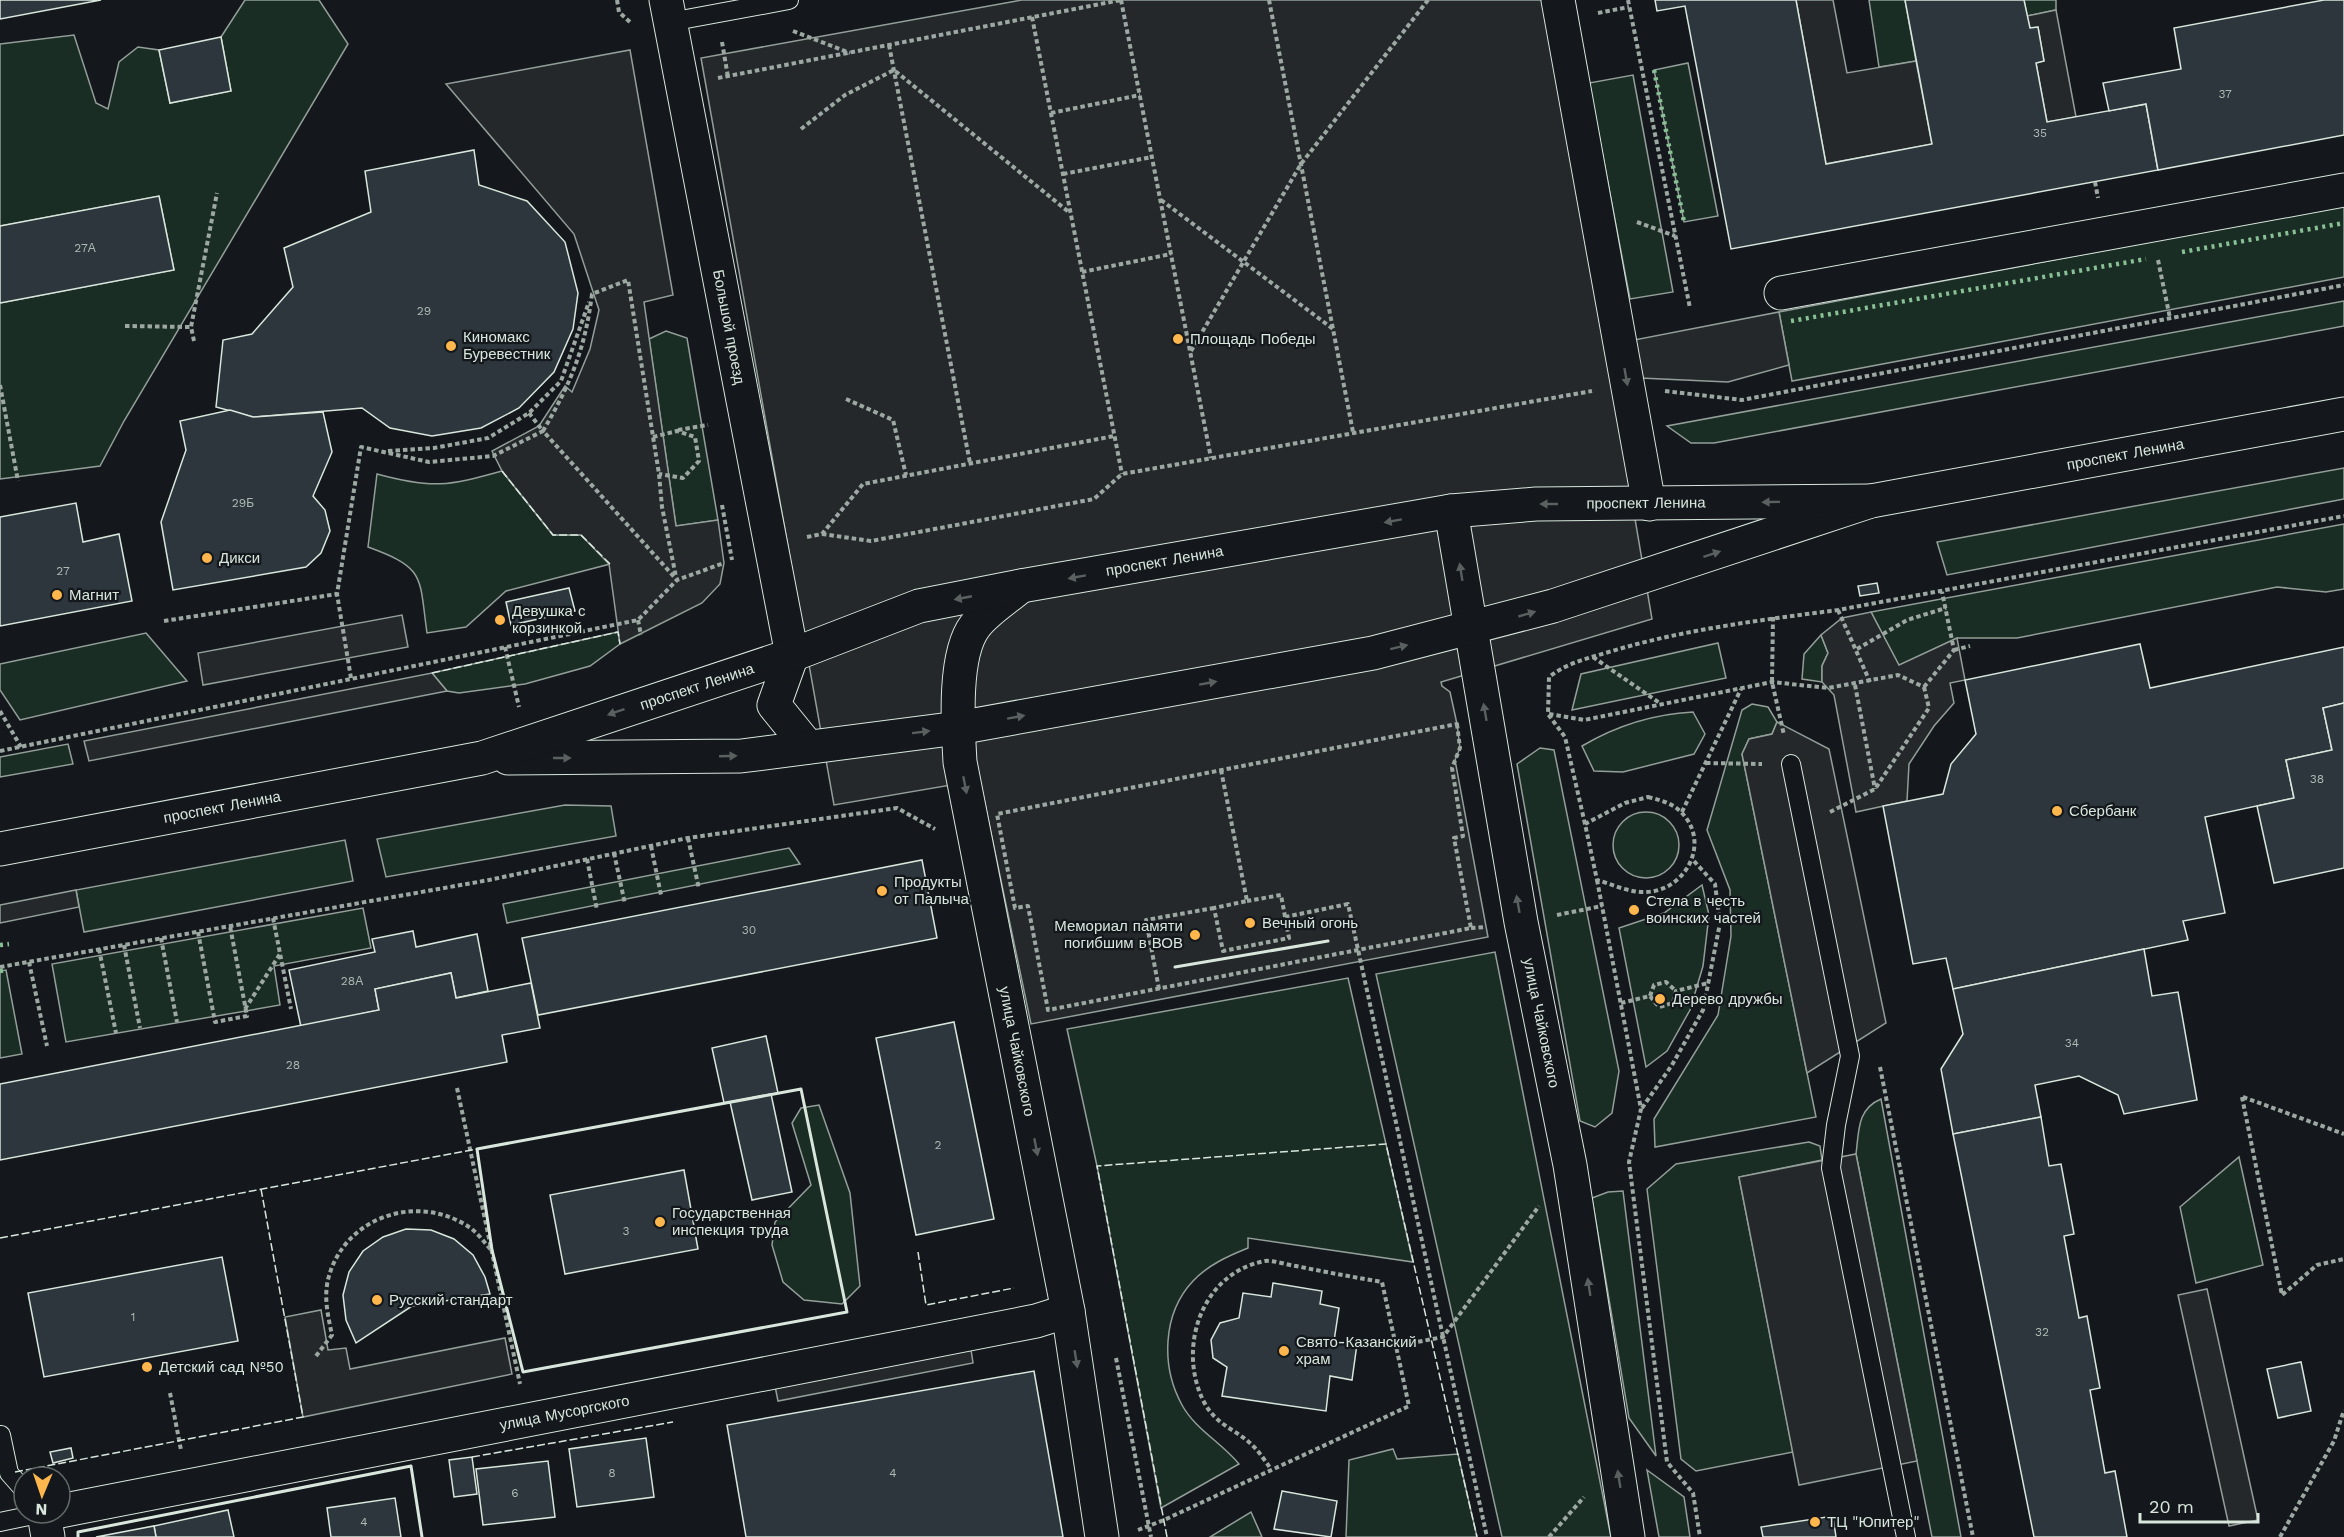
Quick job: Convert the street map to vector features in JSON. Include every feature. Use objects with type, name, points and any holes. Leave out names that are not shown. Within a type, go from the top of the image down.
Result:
[{"type":"main road","points":[[1557,0],[1649,504]]},
{"type":"main road","name":"Большой проезд","points":[[668,11],[792,655]]},
{"type":"main road","points":[[1781,293],[2344,190]]},
{"type":"main road","name":"проспект Ленина","points":[[482,758],[741,756],[958,728],[1373,653],[1553,606],[1871,501],[2344,414]]},
{"type":"main road","name":"проспект Ленина","points":[[0,849],[482,758],[792,655],[919,606],[1021,586],[1451,511],[1536,504],[1871,501]]},
{"type":"main road","name":"улица Чайковского","points":[[1451,511],[1521,922],[1570,1165],[1628,1537]]},
{"type":"main road","name":"улица Чайковского","points":[[1021,586],[975,626],[964,650],[958,728],[960,762],[1068,1311],[1116,1535]]},
{"type":"main road","points":[[792,655],[774,705],[808,747]]},
{"type":"main road","name":"улица Мусоргского","points":[[72,1508],[1036,1321],[1068,1311]]},
{"type":"lane","points":[[668,11],[789,0]]},
{"type":"lane","points":[[1791,764],[1850,1056],[1836,1125],[1831,1168],[1906,1537]]},
{"type":"lane","points":[[1,1435],[9,1473],[12,1476]]},
{"type":"path","points":[[717,79],[1121,0],[1211,458]]},
{"type":"path","points":[[1269,0],[1353,432]]},
{"type":"path","points":[[1190,352],[1300,164],[1428,0]]},
{"type":"path","points":[[1628,0],[1690,308]]},
{"type":"path","points":[[1032,17],[1122,474]]},
{"type":"path","points":[[889,45],[970,463]]},
{"type":"path","points":[[801,129],[845,95],[894,70]]},
{"type":"path","points":[[894,70],[1071,214]]},
{"type":"path","points":[[1051,113],[1140,95]]},
{"type":"path","points":[[1063,174],[1152,158]]},
{"type":"path","points":[[194,341],[191,327],[217,193]]},
{"type":"path","points":[[1161,200],[1333,329]]},
{"type":"path","points":[[1082,272],[1171,254]]},
{"type":"path","points":[[382,452],[434,448],[488,438],[529,414],[561,381],[592,294],[628,280],[659,474],[662,507],[677,580]]},
{"type":"path","points":[[801,539],[822,534],[871,542],[1094,499],[1122,474],[1518,402],[1628,386],[1742,400],[2344,285]]},
{"type":"path","points":[[351,678],[337,594],[361,447],[429,462],[493,456],[543,430],[572,377],[587,333],[592,294]]},
{"type":"path","points":[[2165,295],[2170,318]]},
{"type":"path","points":[[125,326],[191,327]]},
{"type":"path","points":[[0,385],[18,481]]},
{"type":"path","points":[[846,399],[893,420],[906,475]]},
{"type":"path","points":[[529,414],[677,580]]},
{"type":"path","points":[[653,437],[708,425]]},
{"type":"path","points":[[659,474],[682,478],[699,460],[695,437],[677,431]]},
{"type":"path","points":[[822,534],[863,483],[1114,436]]},
{"type":"path","points":[[1641,1109],[1597,880],[1565,737],[1548,714],[1549,676],[1563,666],[1653,639],[1773,617],[1838,610],[2344,516]]},
{"type":"path","points":[[0,751],[638,620],[677,580],[724,563]]},
{"type":"path","points":[[1942,591],[1954,650]]},
{"type":"path","points":[[164,621],[337,594]]},
{"type":"path","points":[[1857,649],[1907,620],[1946,608]]},
{"type":"path","points":[[1838,610],[1857,649],[1869,682]]},
{"type":"path","points":[[1706,763],[1791,764],[1772,682],[1773,617]]},
{"type":"path","points":[[638,620],[642,635]]},
{"type":"path","points":[[1924,687],[1954,650],[1970,646]]},
{"type":"path","points":[[505,647],[514,686]]},
{"type":"path","points":[[1592,657],[1661,704]]},
{"type":"path","points":[[1548,714],[1584,720],[1772,682],[1828,688],[1855,685],[1898,675],[1924,687]]},
{"type":"path","points":[[1855,685],[1875,789]]},
{"type":"path","points":[[1803,826],[1875,789],[1929,708],[1924,687]]},
{"type":"path","points":[[1682,812],[1742,688]]},
{"type":"path","points":[[0,711],[21,747]]},
{"type":"path","points":[[997,814],[1457,724]]},
{"type":"path","points":[[1221,771],[1247,901]]},
{"type":"path","points":[[1585,824],[1625,802],[1648,797],[1665,801],[1682,812],[1691,827],[1695,847],[1690,866],[1678,881],[1667,888],[1645,893],[1597,880]]},
{"type":"path","points":[[0,967],[273,918],[688,838],[897,808],[942,833]]},
{"type":"path","points":[[688,838],[699,889]]},
{"type":"path","points":[[1028,906],[1048,1010],[1358,952],[1471,928],[1454,838]]},
{"type":"path","points":[[651,845],[661,895]]},
{"type":"path","points":[[614,853],[625,904]]},
{"type":"path","points":[[587,859],[597,910]]},
{"type":"path","points":[[1692,859],[1715,884],[1720,923],[1703,1010],[1672,1065],[1641,1109],[1629,1162],[1667,1462],[1693,1493],[1700,1537]]},
{"type":"path","points":[[1159,989],[1146,920],[1281,895],[1289,938],[1223,951],[1214,908]]},
{"type":"path","points":[[1285,917],[1348,904],[1487,1537]]},
{"type":"path","points":[[273,918],[291,1009]]},
{"type":"path","points":[[198,932],[215,1022],[247,1016],[230,926]]},
{"type":"path","points":[[161,938],[177,1022]]},
{"type":"path","points":[[124,945],[140,1028]]},
{"type":"path","points":[[99,950],[116,1033]]},
{"type":"path","points":[[245,1009],[280,954]]},
{"type":"path","points":[[28,962],[47,1046]]},
{"type":"path","points":[[1650,996],[1654,985],[1666,982],[1676,991]]},
{"type":"path","points":[[1676,991],[1708,983]]},
{"type":"path","points":[[1650,996],[1659,1007],[1673,1003],[1676,991]]},
{"type":"path","points":[[1621,1003],[1650,996]]},
{"type":"path","points":[[1878,1057],[1973,1537]]},
{"type":"path","points":[[457,1088],[521,1387]]},
{"type":"path","points":[[2344,1134],[2242,1097],[2282,1295],[2317,1265],[2344,1259]]},
{"type":"path","points":[[1396,1346],[1443,1336],[1570,1165]]},
{"type":"path","points":[[316,1356],[332,1335],[326,1306],[328,1277],[340,1250],[360,1228],[386,1215],[415,1210],[444,1214],[470,1228],[492,1250]]},
{"type":"path","points":[[1116,1535],[1271,1469],[1409,1406],[1382,1282],[1266,1261],[1238,1272],[1215,1291],[1198,1317],[1191,1346],[1193,1377],[1205,1404],[1225,1428],[1251,1443],[1271,1469]]},
{"type":"path","points":[[170,1393],[188,1486]]},
{"type":"path","points":[[2280,1537],[2334,1441],[2344,1410]]},
{"type":"green space","points":[[245,0],[319,0],[348,44],[124,421],[100,466],[0,479],[0,303],[174,270],[159,196],[0,226],[0,44],[74,35],[96,103],[108,109],[119,62],[138,47],[159,50],[170,103],[231,91],[221,37]]},
{"type":"green space","points":[[1869,0],[1905,0],[1916,61],[1879,67]]},
{"type":"green space","points":[[2024,0],[2056,0],[2056,10],[2027,16]]},
{"type":"green space","points":[[1688,63],[1718,216],[1684,222],[1654,70]]},
{"type":"green space","points":[[1633,75],[1673,292],[1630,299],[1589,83]]},
{"type":"green space","points":[[2344,205],[2344,277],[1792,381],[1779,312]]},
{"type":"green space","points":[[2344,301],[2344,326],[1714,443],[1691,443],[1667,426]]},
{"type":"green space","points":[[666,331],[687,338],[718,520],[676,526],[649,339]]},
{"type":"green space","points":[[2344,468],[2344,499],[1947,575],[1937,542]]},
{"type":"green space","points":[[502,471],[553,535],[581,535],[610,564],[506,591],[466,627],[427,633],[423,598],[416,576],[401,561],[368,547],[377,474],[412,482],[440,484]]},
{"type":"green space","points":[[2344,524],[2344,589],[2326,592],[2277,587],[2017,638],[1957,638],[1899,666],[1871,612]]},
{"type":"green space","points":[[618,632],[620,644],[590,666],[525,684],[459,693],[447,691],[432,673]]},
{"type":"green space","points":[[146,633],[187,681],[20,720],[0,690],[0,664]]},
{"type":"green space","points":[[1821,635],[1828,653],[1822,666],[1822,682],[1802,679],[1804,654]]},
{"type":"green space","points":[[1718,643],[1726,678],[1572,710],[1581,674]]},
{"type":"green space","points":[[1752,704],[1768,707],[1777,722],[1772,734],[1749,739],[1742,754],[1816,1117],[1655,1147],[1654,1119],[1718,1015],[1731,936],[1730,890],[1707,830],[1742,710]]},
{"type":"green space","points":[[1693,712],[1705,734],[1694,754],[1623,772],[1594,771],[1582,746],[1635,722],[1664,715]]},
{"type":"green space","points":[[68,744],[73,764],[0,777],[0,757]]},
{"type":"green space","points":[[1540,748],[1554,750],[1619,1071],[1612,1113],[1595,1127],[1580,1121],[1517,764]]},
{"type":"green space","points":[[565,805],[611,806],[616,836],[386,877],[377,839]]},
{"type":"green space","points":[[1639,812],[1653,812],[1665,817],[1674,826],[1679,845],[1677,858],[1670,869],[1653,878],[1639,878],[1627,873],[1618,864],[1613,852],[1613,838],[1618,826],[1627,817]]},
{"type":"green space","points":[[345,840],[353,881],[84,932],[76,890]]},
{"type":"green space","points":[[789,848],[800,864],[507,923],[503,904]]},
{"type":"green space","points":[[1702,885],[1709,915],[1703,966],[1690,1010],[1667,1051],[1646,1067],[1619,928],[1664,913]]},
{"type":"green space","points":[[363,908],[371,948],[274,966],[280,1005],[66,1042],[52,964]]},
{"type":"green space","points":[[1495,952],[1611,1537],[1502,1537],[1376,974]]},
{"type":"green space","points":[[6,970],[22,1054],[0,1058],[0,971]]},
{"type":"green space","points":[[1348,978],[1413,1262],[1248,1238],[1248,1248],[1226,1258],[1199,1275],[1183,1294],[1170,1325],[1168,1358],[1170,1374],[1187,1414],[1239,1464],[1161,1508],[1097,1166],[1067,1029]]},
{"type":"green space","points":[[1881,1099],[1961,1537],[1932,1537],[1856,1154],[1863,1115],[1873,1103]]},
{"type":"green space","points":[[819,1105],[850,1193],[860,1286],[842,1304],[804,1300],[783,1282],[772,1245],[775,1222],[811,1185],[792,1123],[801,1108]]},
{"type":"green space","points":[[1809,1142],[1820,1146],[1822,1160],[1739,1177],[1793,1452],[1696,1471],[1681,1459],[1647,1189],[1676,1164]]},
{"type":"green space","points":[[2239,1157],[2263,1265],[2196,1283],[2180,1207]]},
{"type":"green space","points":[[1623,1191],[1656,1456],[1629,1418],[1592,1198],[1608,1192]]},
{"type":"green space","points":[[1393,1449],[1397,1459],[1458,1454],[1477,1537],[1346,1537],[1349,1460]]},
{"type":"green space","points":[[1647,1470],[1684,1497],[1690,1537],[1659,1537]]},
{"type":"green space","points":[[1251,1512],[1262,1537],[1210,1537]]},
{"type":"shaded area","name":"Площадь Победы","points":[[1022,0],[1547,0],[1652,619],[1441,682],[1442,686],[1450,692],[1457,724],[1460,748],[1455,760],[1488,937],[1031,1024],[980,780],[834,805],[701,58]]},
{"type":"shaded area","points":[[1796,0],[1833,0],[1847,73],[1916,61],[1932,144],[1826,164]]},
{"type":"shaded area","points":[[2056,10],[2076,117],[2047,122],[2036,63],[2044,61],[2038,27],[2030,28],[2027,16]]},
{"type":"shaded area","points":[[630,50],[673,295],[644,302],[676,526],[718,520],[724,563],[720,584],[702,603],[620,644],[609,564],[581,535],[553,535],[502,471],[492,451],[539,426],[565,386],[572,392],[590,349],[599,310],[574,234],[446,84]]},
{"type":"shaded area","points":[[1779,312],[1789,365],[1728,382],[1640,378],[1634,340]]},
{"type":"shaded area","points":[[1871,612],[1899,665],[1957,638],[1965,680],[1950,683],[1954,703],[1934,726],[1909,764],[1907,801],[1856,812],[1834,695],[1822,682],[1822,666],[1828,653],[1821,635],[1842,618]]},
{"type":"shaded area","points":[[402,615],[408,647],[203,685],[198,653]]},
{"type":"shaded area","points":[[432,673],[447,691],[89,761],[84,741]]},
{"type":"shaded area","points":[[1777,722],[1829,749],[1886,1023],[1807,1073],[1742,754],[1749,739],[1772,734]]},
{"type":"shaded area","points":[[76,890],[79,907],[0,923],[0,905]]},
{"type":"shaded area","points":[[1856,1154],[1917,1461],[1799,1485],[1739,1177]]},
{"type":"shaded area","points":[[2207,1289],[2258,1520],[2229,1526],[2178,1295]]},
{"type":"shaded area","points":[[321,1310],[328,1350],[346,1348],[350,1369],[505,1338],[512,1374],[303,1417],[285,1317]]},
{"type":"shaded area","points":[[970,1343],[973,1363],[778,1401],[774,1381]]},
{"type":"building","points":[[0,0],[101,0],[0,19]]},
{"type":"building","points":[[1655,0],[1796,0],[1826,164],[1932,144],[1905,0],[2024,0],[2030,28],[2038,27],[2044,61],[2036,63],[2047,122],[2146,104],[2158,170],[1731,249],[1685,6],[1657,11]]},
{"type":"building","points":[[2324,0],[2344,0],[2344,135],[2158,170],[2146,104],[2109,111],[2103,83],[2181,69],[2174,28]]},
{"type":"building","points":[[221,37],[231,91],[170,103],[159,50]]},
{"type":"building","points":[[474,150],[479,185],[527,201],[565,242],[578,293],[573,329],[554,372],[519,408],[481,428],[432,436],[390,428],[362,408],[253,417],[216,407],[223,340],[252,334],[293,287],[284,248],[371,212],[365,171]]},
{"type":"building","points":[[159,196],[174,270],[0,303],[0,226]]},
{"type":"building","points":[[230,410],[253,417],[323,412],[332,452],[313,496],[325,510],[330,531],[321,553],[306,567],[173,590],[161,522],[186,450],[180,421]]},
{"type":"building","points":[[76,503],[83,542],[119,534],[132,601],[0,626],[0,517]]},
{"type":"building","points":[[1877,583],[1879,593],[1860,596],[1858,586]]},
{"type":"building","points":[[569,588],[575,611],[511,625],[506,602]]},
{"type":"building","name":"Сбербанк","points":[[2140,644],[2150,688],[2344,647],[2344,703],[2323,708],[2332,750],[2286,760],[2294,798],[2205,817],[2225,913],[2183,921],[2188,940],[1953,989],[1946,958],[1913,964],[1883,806],[1943,794],[1951,764],[1976,734],[1965,680]]},
{"type":"building","points":[[2344,703],[2344,868],[2274,883],[2257,806],[2294,798],[2286,760],[2332,750],[2323,708]]},
{"type":"building","points":[[922,860],[937,938],[538,1015],[522,938]]},
{"type":"building","points":[[413,931],[416,947],[477,934],[488,991],[456,998],[451,973],[375,989],[379,1010],[301,1027],[289,970],[375,952],[372,939]]},
{"type":"building","points":[[2144,949],[2152,996],[2178,992],[2197,1100],[2124,1114],[2118,1095],[2079,1076],[2035,1085],[2041,1117],[1953,1134],[1941,1069],[1963,1034],[1953,989]]},
{"type":"building","points":[[451,973],[456,998],[531,983],[540,1028],[502,1035],[507,1062],[0,1160],[0,1084],[379,1010],[375,989]]},
{"type":"building","points":[[954,1022],[994,1219],[916,1235],[876,1038]]},
{"type":"building","points":[[766,1036],[778,1093],[724,1103],[712,1048]]},
{"type":"building","points":[[771,1094],[792,1192],[752,1200],[730,1102]]},
{"type":"building","points":[[2041,1117],[2049,1166],[2061,1164],[2074,1234],[2064,1236],[2079,1318],[2087,1316],[2100,1388],[2090,1390],[2105,1473],[2115,1471],[2127,1537],[2034,1537],[1953,1134]]},
{"type":"building","points":[[684,1170],[698,1249],[565,1274],[550,1195]]},
{"type":"building","points":[[406,1229],[431,1230],[454,1239],[473,1255],[485,1277],[490,1294],[412,1306],[356,1343],[346,1320],[343,1295],[349,1272],[363,1251],[383,1237]]},
{"type":"building","points":[[222,1257],[238,1341],[44,1377],[28,1293]]},
{"type":"building","name":"Свято-Казанский храм","points":[[1273,1283],[1322,1291],[1320,1304],[1339,1308],[1334,1341],[1357,1344],[1352,1380],[1330,1376],[1326,1411],[1222,1396],[1227,1367],[1213,1358],[1211,1340],[1220,1323],[1239,1318],[1243,1293],[1271,1297]]},
{"type":"building","points":[[2301,1362],[2311,1411],[2278,1418],[2267,1369]]},
{"type":"building","points":[[1034,1371],[1063,1537],[746,1537],[727,1425]]},
{"type":"building","points":[[646,1438],[654,1497],[577,1507],[569,1449]]},
{"type":"building","points":[[71,1448],[73,1458],[53,1463],[50,1452]]},
{"type":"building","points":[[472,1457],[477,1494],[454,1497],[449,1460]]},
{"type":"building","points":[[548,1461],[555,1517],[483,1525],[476,1469]]},
{"type":"building","points":[[1282,1491],[1337,1501],[1331,1537],[1274,1529]]},
{"type":"building","points":[[395,1498],[401,1537],[331,1537],[327,1508]]},
{"type":"building","points":[[228,1510],[234,1537],[156,1537],[154,1526]]},
{"type":"building","name":"ТЦ \"Юпитер\"","points":[[1833,1516],[1836,1537],[1763,1537],[1761,1527]]},
{"type":"building","points":[[154,1526],[156,1537],[96,1537]]},
{"type":"hedge","points":[[1654,70],[1684,222]]},
{"type":"hedge","points":[[2182,252],[2344,223]]},
{"type":"hedge","points":[[1791,321],[2146,259]]},
{"type":"hedge","points":[[0,945],[9,944]]},
{"type":"hedge","points":[[0,971],[6,970]]},
{"type":"fence","points":[[502,471],[553,535],[581,535],[610,564]]},
{"type":"fence","points":[[432,673],[618,632],[620,644]]},
{"type":"fence","points":[[1167,1537],[1097,1166],[1386,1144],[1477,1537]]},
{"type":"fence","points":[[0,1238],[477,1149]]},
{"type":"fence","points":[[52,1465],[303,1417],[261,1189]]},
{"type":"fence","points":[[918,1252],[926,1305],[1014,1288]]},
{"type":"fence","points":[[472,1457],[673,1422]]},
{"type":"wall","points":[[1175,967],[1328,941]]},
{"type":"wall","points":[[801,1089],[847,1312],[523,1372],[492,1250],[477,1149],[801,1089]]},
{"type":"wall","points":[[78,1537],[78,1532],[411,1466],[422,1537]]},
{"type":"place","name":"Площадь Победы","points":[[1178,339]]},
{"type":"place","name":"Киномакс Буревестник","points":[[451,346]]},
{"type":"place","name":"Дикси","points":[[207,558]]},
{"type":"place","name":"Магнит","points":[[57,595]]},
{"type":"place","name":"Девушка с корзинкой","points":[[500,620]]},
{"type":"place","name":"Сбербанк","points":[[2057,811]]},
{"type":"place","name":"Продукты от Палыча","points":[[882,891]]},
{"type":"place","name":"Стела в честь воинских частей","points":[[1634,910]]},
{"type":"place","name":"Вечный огонь","points":[[1250,923]]},
{"type":"place","name":"Мемориал памяти погибшим в ВОВ","points":[[1195,935]]},
{"type":"place","name":"Дерево дружбы","points":[[1660,999]]},
{"type":"place","name":"Государственная инспекция труда","points":[[660,1222]]},
{"type":"place","name":"Русский стандарт","points":[[377,1300]]},
{"type":"place","name":"Свято-Казанский храм","points":[[1284,1351]]},
{"type":"place","name":"Детский сад №50","points":[[147,1367]]},
{"type":"place","name":"ТЦ \"Юпитер\"","points":[[1815,1522]]}]
